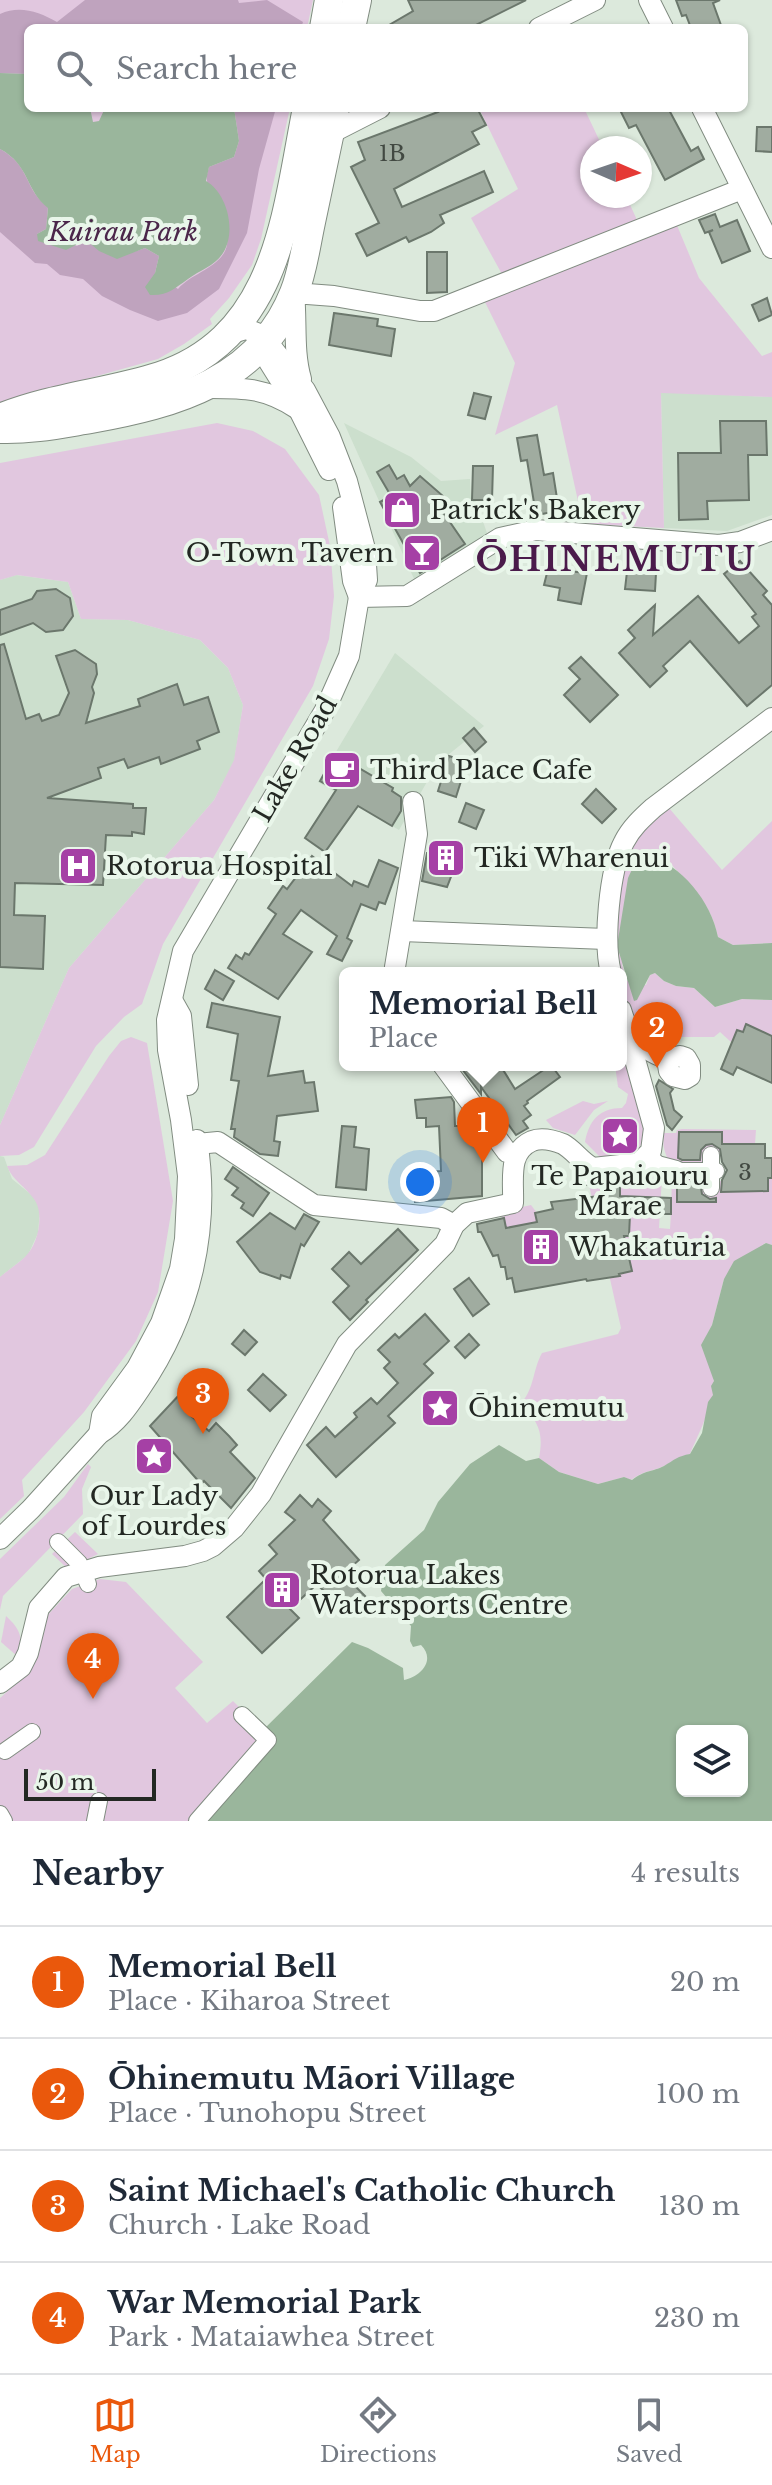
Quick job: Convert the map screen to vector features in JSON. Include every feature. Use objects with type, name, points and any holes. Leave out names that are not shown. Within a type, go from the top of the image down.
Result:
[{"type":"main road","points":[[325,24],[329,0]]},
{"type":"main road","points":[[352,24],[357,0]]},
{"type":"main road","points":[[0,429],[28,430],[142,410],[205,388],[225,376],[252,331],[270,273],[280,240],[306,112]]},
{"type":"main road","name":"Lake Road","points":[[252,331],[294,293],[332,121]]},
{"type":"main road","points":[[0,418],[30,406],[162,375],[252,331]]},
{"type":"street","points":[[547,24],[595,0]]},
{"type":"street","points":[[649,0],[661,24]]},
{"type":"street","points":[[332,121],[371,112]]},
{"type":"street","points":[[704,112],[772,248]]},
{"type":"street","points":[[294,293],[334,296],[420,311],[443,309],[742,189]]},
{"type":"street","name":"Lake Road","points":[[294,293],[296,358],[302,400],[342,502],[353,581],[359,597]]},
{"type":"street","name":"Lake Road","points":[[0,1539],[99,1434],[113,1425],[161,1355],[174,1328],[202,1194],[192,1144],[181,1016],[172,1000],[183,951],[284,783],[339,682],[355,631],[359,597],[367,580],[365,549],[357,513],[330,437],[252,331]]},
{"type":"street","points":[[205,388],[263,391],[302,400]]},
{"type":"street","points":[[359,597],[407,596],[500,538],[519,532],[536,530],[719,545],[740,542],[772,530]]},
{"type":"street","points":[[610,967],[606,939],[616,868],[619,854],[631,831],[653,808],[772,718]]},
{"type":"street","points":[[395,967],[417,834],[413,802]]},
{"type":"street","points":[[402,931],[606,939]]},
{"type":"street","points":[[627,1023],[640,1046],[667,1059]]},
{"type":"street","points":[[0,1683],[21,1667],[28,1653],[41,1603],[62,1581],[203,1551],[213,1546],[241,1520],[275,1470],[347,1344],[445,1244],[454,1225],[467,1213],[513,1203],[513,1165],[521,1147],[542,1138],[579,1157],[632,1165],[647,1157],[654,1128],[627,1029]]},
{"type":"street","points":[[447,1071],[507,1152]]},
{"type":"street","points":[[192,1144],[218,1142],[314,1205],[441,1218],[454,1225]]},
{"type":"street","points":[[647,1157],[657,1166],[676,1171],[713,1171]]},
{"type":"street","points":[[58,1542],[79,1563],[86,1578]]},
{"type":"street","points":[[197,1821],[268,1740],[242,1715]]},
{"type":"street","points":[[5,1751],[32,1732]]},
{"type":"street","points":[[95,1821],[99,1801]]},
{"type":"street","points":[[0,1814],[4,1821]]},
{"type":"shaded area","points":[[85,0],[238,0],[239,3],[267,0],[303,22],[24,24],[24,74],[0,73],[0,14],[15,10],[29,11],[57,22]]},
{"type":"shaded area","points":[[0,73],[24,74],[24,112],[91,112],[93,122],[99,121],[103,112],[235,112],[239,141],[234,157],[209,167],[206,181],[219,194],[228,213],[227,244],[212,265],[171,291],[150,295],[145,287],[155,273],[159,256],[145,248],[117,259],[99,251],[86,240],[66,250],[38,241],[37,234],[46,229],[48,208],[17,162],[0,149]]},
{"type":"shaded area","points":[[235,112],[275,112],[259,169],[247,233],[219,289],[187,313],[158,321],[130,310],[102,296],[83,279],[60,275],[47,264],[35,263],[0,232],[0,149],[17,163],[35,193],[48,207],[46,229],[37,234],[77,246],[86,240],[99,249],[114,253],[145,248],[159,256],[155,273],[178,289],[224,253],[227,235],[211,198],[207,176],[209,167],[234,157],[239,141]]},
{"type":"shaded area","points":[[661,392],[772,397],[772,515],[727,531],[664,528]]},
{"type":"shaded area","points":[[344,423],[411,457],[441,481],[470,479],[471,500],[476,501],[488,536],[415,581]]},
{"type":"shaded area","name":"Rotorua Hospital","points":[[16,575],[68,582],[81,619],[128,620],[200,640],[228,668],[243,705],[234,762],[214,800],[69,968],[0,1125],[0,580]]},
{"type":"shaded area","points":[[395,653],[484,726],[438,763],[399,830],[318,782]]},
{"type":"shaded area","points":[[647,854],[683,876],[702,898],[718,937],[733,945],[772,943],[772,1000],[742,999],[715,1007],[694,988],[676,986],[655,973],[650,975],[634,1001],[627,967],[623,967],[617,946],[628,878],[634,865]]},
{"type":"shaded area","points":[[0,1156],[4,1157],[12,1179],[33,1196],[40,1209],[38,1233],[28,1255],[0,1277]]},
{"type":"shaded area","points":[[766,1243],[772,1245],[772,1821],[202,1821],[235,1780],[263,1730],[352,1642],[403,1668],[404,1680],[421,1672],[427,1662],[425,1651],[421,1645],[413,1647],[410,1641],[411,1626],[381,1591],[385,1565],[424,1530],[438,1502],[470,1464],[499,1445],[526,1461],[539,1458],[559,1472],[598,1484],[624,1477],[632,1480],[690,1454],[702,1433],[708,1402],[713,1395],[711,1386],[714,1381],[701,1345],[712,1325],[724,1279],[734,1261]]},
{"type":"green space","name":"Kuirau Park","points":[[0,0],[313,0],[308,24],[24,24],[24,112],[289,112],[261,239],[252,265],[210,319],[212,324],[158,359],[0,403]]},
{"type":"green space","points":[[481,112],[586,112],[597,136],[580,136],[580,208],[632,208],[637,220],[503,276],[471,218],[518,189]]},
{"type":"green space","points":[[676,223],[699,278],[762,356],[772,352],[772,397],[661,393],[664,528],[583,524],[557,405],[495,435],[515,363],[485,302]]},
{"type":"green space","points":[[217,423],[253,431],[285,449],[319,495],[330,546],[334,596],[329,639],[313,686],[163,944],[142,1004],[124,1017],[96,1046],[34,1147],[19,1155],[0,1156],[0,1125],[69,968],[214,800],[234,760],[243,705],[228,668],[200,640],[128,620],[81,619],[68,582],[17,575],[0,580],[0,463]]},
{"type":"green space","points":[[669,808],[722,870],[772,821],[772,943],[733,945],[718,937],[705,904],[668,861],[623,967],[616,967],[612,948],[623,861],[635,839]]},
{"type":"green space","points":[[655,973],[676,986],[694,988],[715,1007],[742,999],[772,1000],[772,1036],[747,1024],[743,1032],[737,1030],[731,1042],[720,1032],[714,1037],[643,1037],[630,1014],[627,981],[646,985],[650,975]]},
{"type":"green space","points":[[131,1037],[147,1043],[173,1201],[158,1292],[136,1341],[84,1412],[22,1480],[24,1496],[0,1519],[0,1277],[30,1252],[39,1221],[34,1199],[12,1176],[7,1166],[27,1165],[45,1155],[109,1056],[121,1041]]},
{"type":"green space","points":[[627,1055],[644,1116],[641,1145],[633,1154],[601,1158],[585,1142],[589,1127],[597,1117],[608,1110],[622,1108],[626,1103],[628,1094],[618,1087],[616,1071],[627,1071]]},
{"type":"green space","points":[[583,1101],[594,1104],[608,1101],[594,1110],[575,1135],[553,1128],[546,1120]]},
{"type":"green space","points":[[682,1129],[756,1130],[755,1144],[729,1144],[722,1157],[718,1157],[718,1181],[722,1181],[729,1192],[767,1191],[768,1178],[772,1178],[772,1245],[765,1243],[724,1279],[712,1325],[702,1345],[712,1373],[714,1390],[690,1454],[631,1480],[624,1477],[598,1484],[559,1472],[539,1458],[541,1441],[538,1428],[522,1402],[542,1353],[618,1334],[621,1328],[589,1185],[600,1180],[601,1195],[593,1197],[607,1204],[605,1179],[632,1180],[632,1175],[662,1176],[659,1228],[670,1229],[671,1177],[664,1133],[676,1133]]},
{"type":"green space","points":[[531,1205],[537,1213],[537,1222],[506,1228],[500,1212]]},
{"type":"green space","points":[[88,1464],[91,1467],[82,1489],[83,1514],[3,1596],[0,1610],[0,1559],[64,1497]]},
{"type":"green space","points":[[75,1532],[98,1554],[68,1569],[52,1554]]},
{"type":"green space","points":[[100,1579],[126,1582],[203,1662],[175,1688],[207,1723],[233,1701],[273,1741],[201,1821],[0,1821],[0,1698],[26,1675],[45,1618],[72,1589]]},
{"type":"green space","points":[[6,1616],[19,1634],[17,1656],[1,1642]]},
{"type":"building","points":[[408,0],[526,0],[478,24],[391,24],[413,11]]},
{"type":"building","points":[[676,0],[720,0],[713,3],[721,24],[689,24],[686,15],[682,16]]},
{"type":"building","points":[[438,112],[479,112],[486,125],[472,132],[479,144],[394,189],[402,207],[484,171],[493,192],[440,215],[444,223],[431,232],[409,242],[406,237],[367,256],[356,234],[379,223],[351,167],[365,160],[358,142]]},
{"type":"building","points":[[621,112],[670,112],[691,151],[698,147],[704,159],[665,180],[652,155],[652,136],[642,136],[636,125],[629,128]]},
{"type":"building","points":[[757,127],[772,127],[772,152],[756,151]]},
{"type":"building","points":[[715,214],[720,227],[737,220],[750,251],[722,263],[709,232],[713,230],[705,233],[699,220]]},
{"type":"building","points":[[427,252],[447,252],[447,292],[427,293]]},
{"type":"building","points":[[767,298],[772,315],[759,321],[752,305]]},
{"type":"building","points":[[334,313],[378,319],[377,326],[395,329],[391,356],[329,345]]},
{"type":"building","points":[[474,393],[491,397],[485,419],[468,415]]},
{"type":"building","points":[[720,421],[766,421],[767,455],[748,455],[749,500],[707,501],[708,519],[679,520],[678,453],[721,453]]},
{"type":"building","points":[[537,435],[544,475],[553,473],[559,511],[536,515],[527,460],[521,461],[517,438]]},
{"type":"building","points":[[389,465],[397,479],[404,475],[410,486],[420,476],[451,503],[443,512],[465,544],[420,573],[380,502],[391,496],[377,472]]},
{"type":"building","points":[[473,466],[493,466],[492,500],[472,500]]},
{"type":"building","points":[[740,561],[767,591],[763,595],[772,605],[772,685],[747,706],[690,641],[663,666],[667,671],[650,687],[619,653],[635,638],[628,630],[655,605],[653,635],[698,596],[739,643],[759,626],[752,617],[756,614],[724,574]]},
{"type":"building","points":[[628,563],[648,564],[647,572],[656,573],[655,591],[625,589]]},
{"type":"building","points":[[548,569],[587,573],[581,604],[558,600],[560,588],[544,585]]},
{"type":"building","points":[[56,589],[70,598],[73,616],[63,630],[46,632],[33,623],[0,635],[0,610],[32,599],[37,591]]},
{"type":"building","points":[[4,644],[26,719],[39,714],[42,721],[59,715],[69,693],[56,656],[75,650],[96,664],[97,674],[92,687],[94,693],[86,723],[140,706],[138,699],[177,684],[184,705],[208,697],[219,732],[197,741],[200,749],[161,764],[159,757],[128,768],[124,759],[98,768],[101,778],[47,798],[133,804],[133,808],[146,808],[144,834],[106,835],[103,885],[15,883],[14,915],[45,916],[43,969],[0,967],[0,645]]},
{"type":"building","points":[[581,657],[618,695],[590,722],[564,695],[580,679],[569,668]]},
{"type":"building","points":[[474,728],[486,742],[475,752],[463,738]]},
{"type":"building","points":[[335,754],[393,788],[392,791],[401,797],[401,811],[392,826],[358,806],[325,852],[305,838],[336,790],[320,781]]},
{"type":"building","points":[[449,756],[467,762],[456,797],[438,791]]},
{"type":"building","points":[[596,789],[616,809],[602,823],[582,804]]},
{"type":"building","points":[[466,803],[484,810],[476,829],[459,822]]},
{"type":"building","points":[[433,845],[463,857],[447,887],[422,881],[427,853]]},
{"type":"building","points":[[312,856],[352,886],[354,881],[368,887],[379,860],[398,868],[385,904],[379,902],[376,910],[361,904],[347,938],[352,941],[342,961],[327,954],[337,936],[301,910],[283,934],[312,952],[278,999],[228,968],[236,955],[242,959],[245,953],[249,955],[276,914],[268,908],[283,886],[287,889]]},
{"type":"building","points":[[215,970],[234,981],[223,1000],[205,989]]},
{"type":"building","points":[[212,1003],[280,1017],[268,1076],[303,1071],[305,1083],[314,1082],[318,1111],[277,1116],[274,1141],[280,1142],[278,1156],[260,1154],[234,1137],[235,1129],[231,1129],[239,1081],[231,1080],[238,1034],[207,1027]]},
{"type":"building","points":[[746,1024],[772,1036],[772,1083],[737,1067],[733,1075],[721,1069],[737,1030],[743,1032]]},
{"type":"building","points":[[464,1071],[504,1071],[515,1089],[542,1071],[556,1071],[560,1077],[527,1101],[524,1106],[531,1115],[523,1121],[528,1128],[516,1135],[481,1087],[481,1094]]},
{"type":"building","points":[[659,1080],[673,1089],[670,1093],[674,1110],[682,1117],[672,1130],[667,1125],[656,1086]]},
{"type":"building","points":[[451,1097],[455,1126],[472,1126],[476,1137],[482,1140],[482,1196],[415,1202],[413,1172],[441,1171],[439,1126],[426,1127],[426,1118],[417,1118],[415,1100]]},
{"type":"building","points":[[342,1126],[356,1127],[354,1147],[369,1149],[366,1190],[336,1187]]},
{"type":"building","points":[[679,1132],[722,1132],[722,1144],[765,1144],[765,1158],[772,1158],[772,1178],[768,1178],[768,1191],[721,1192],[727,1170],[720,1149],[712,1144],[706,1145],[701,1150],[700,1160],[682,1160],[678,1158]]},
{"type":"building","points":[[233,1167],[269,1193],[253,1216],[241,1208],[244,1203],[232,1195],[238,1188],[225,1179]]},
{"type":"building","name":"Whakatūria","points":[[607,1181],[620,1182],[620,1196],[671,1198],[671,1214],[630,1214],[629,1236],[624,1236],[632,1271],[620,1276],[515,1292],[512,1278],[507,1279],[505,1267],[501,1267],[498,1255],[493,1256],[481,1232],[478,1232],[477,1224],[504,1218],[506,1228],[537,1222],[535,1213],[553,1209],[551,1202],[607,1195]]},
{"type":"building","points":[[700,1182],[702,1194],[710,1199],[716,1198],[716,1202],[677,1202],[677,1184]]},
{"type":"building","points":[[270,1213],[295,1229],[304,1214],[319,1222],[304,1246],[301,1244],[290,1278],[281,1275],[280,1279],[260,1272],[237,1242]]},
{"type":"building","points":[[398,1229],[418,1250],[366,1300],[368,1302],[350,1320],[333,1302],[349,1286],[332,1269],[349,1252],[361,1264]]},
{"type":"building","points":[[469,1278],[489,1304],[473,1316],[454,1289]]},
{"type":"building","points":[[425,1314],[449,1341],[424,1364],[433,1373],[388,1416],[395,1423],[336,1477],[307,1445],[326,1427],[335,1437],[357,1417],[354,1413],[371,1398],[377,1404],[398,1383],[384,1368],[390,1362],[378,1350],[395,1334],[399,1338]]},
{"type":"building","points":[[244,1330],[257,1342],[245,1355],[232,1344]]},
{"type":"building","points":[[469,1334],[479,1345],[465,1358],[455,1347]]},
{"type":"building","points":[[263,1374],[286,1395],[270,1411],[248,1390]]},
{"type":"building","points":[[182,1392],[199,1407],[191,1416],[209,1431],[216,1423],[237,1445],[230,1452],[255,1478],[231,1508],[204,1481],[201,1484],[150,1426]]},
{"type":"building","name":"Rotorua Lakes Watersports Centre","points":[[300,1495],[312,1507],[318,1499],[331,1511],[323,1520],[359,1560],[343,1574],[365,1596],[346,1614],[317,1584],[290,1609],[299,1618],[262,1653],[227,1617],[266,1579],[259,1571],[277,1554],[269,1545],[295,1520],[285,1512]]},
{"type":"place","name":"Patrick's Bakery","points":[[402,510]]},
{"type":"place","name":"O-Town Tavern","points":[[422,553]]},
{"type":"place","name":"Third Place Cafe","points":[[342,770]]},
{"type":"place","name":"Tiki Wharenui","points":[[446,858]]},
{"type":"place","name":"Rotorua Hospital","points":[[78,866]]},
{"type":"place","name":"Ōhinemutu Māori Village","points":[[657,1068]]},
{"type":"place","name":"Te Papaiouru Marae","points":[[620,1136]]},
{"type":"place","name":"Memorial Bell","points":[[483,1163]]},
{"type":"place","name":"Whakatūria","points":[[541,1247]]},
{"type":"place","name":"Ōhinemutu","points":[[440,1408]]},
{"type":"place","name":"Saint Michael's Catholic Church","points":[[203,1434]]},
{"type":"place","name":"Our Lady of Lourdes","points":[[154,1456]]},
{"type":"place","name":"Rotorua Lakes Watersports Centre","points":[[282,1590]]},
{"type":"place","name":"War Memorial Park","points":[[93,1699]]},
{"type":"district","name":"ŌHINEMUTU","points":[[616,559]]}]
